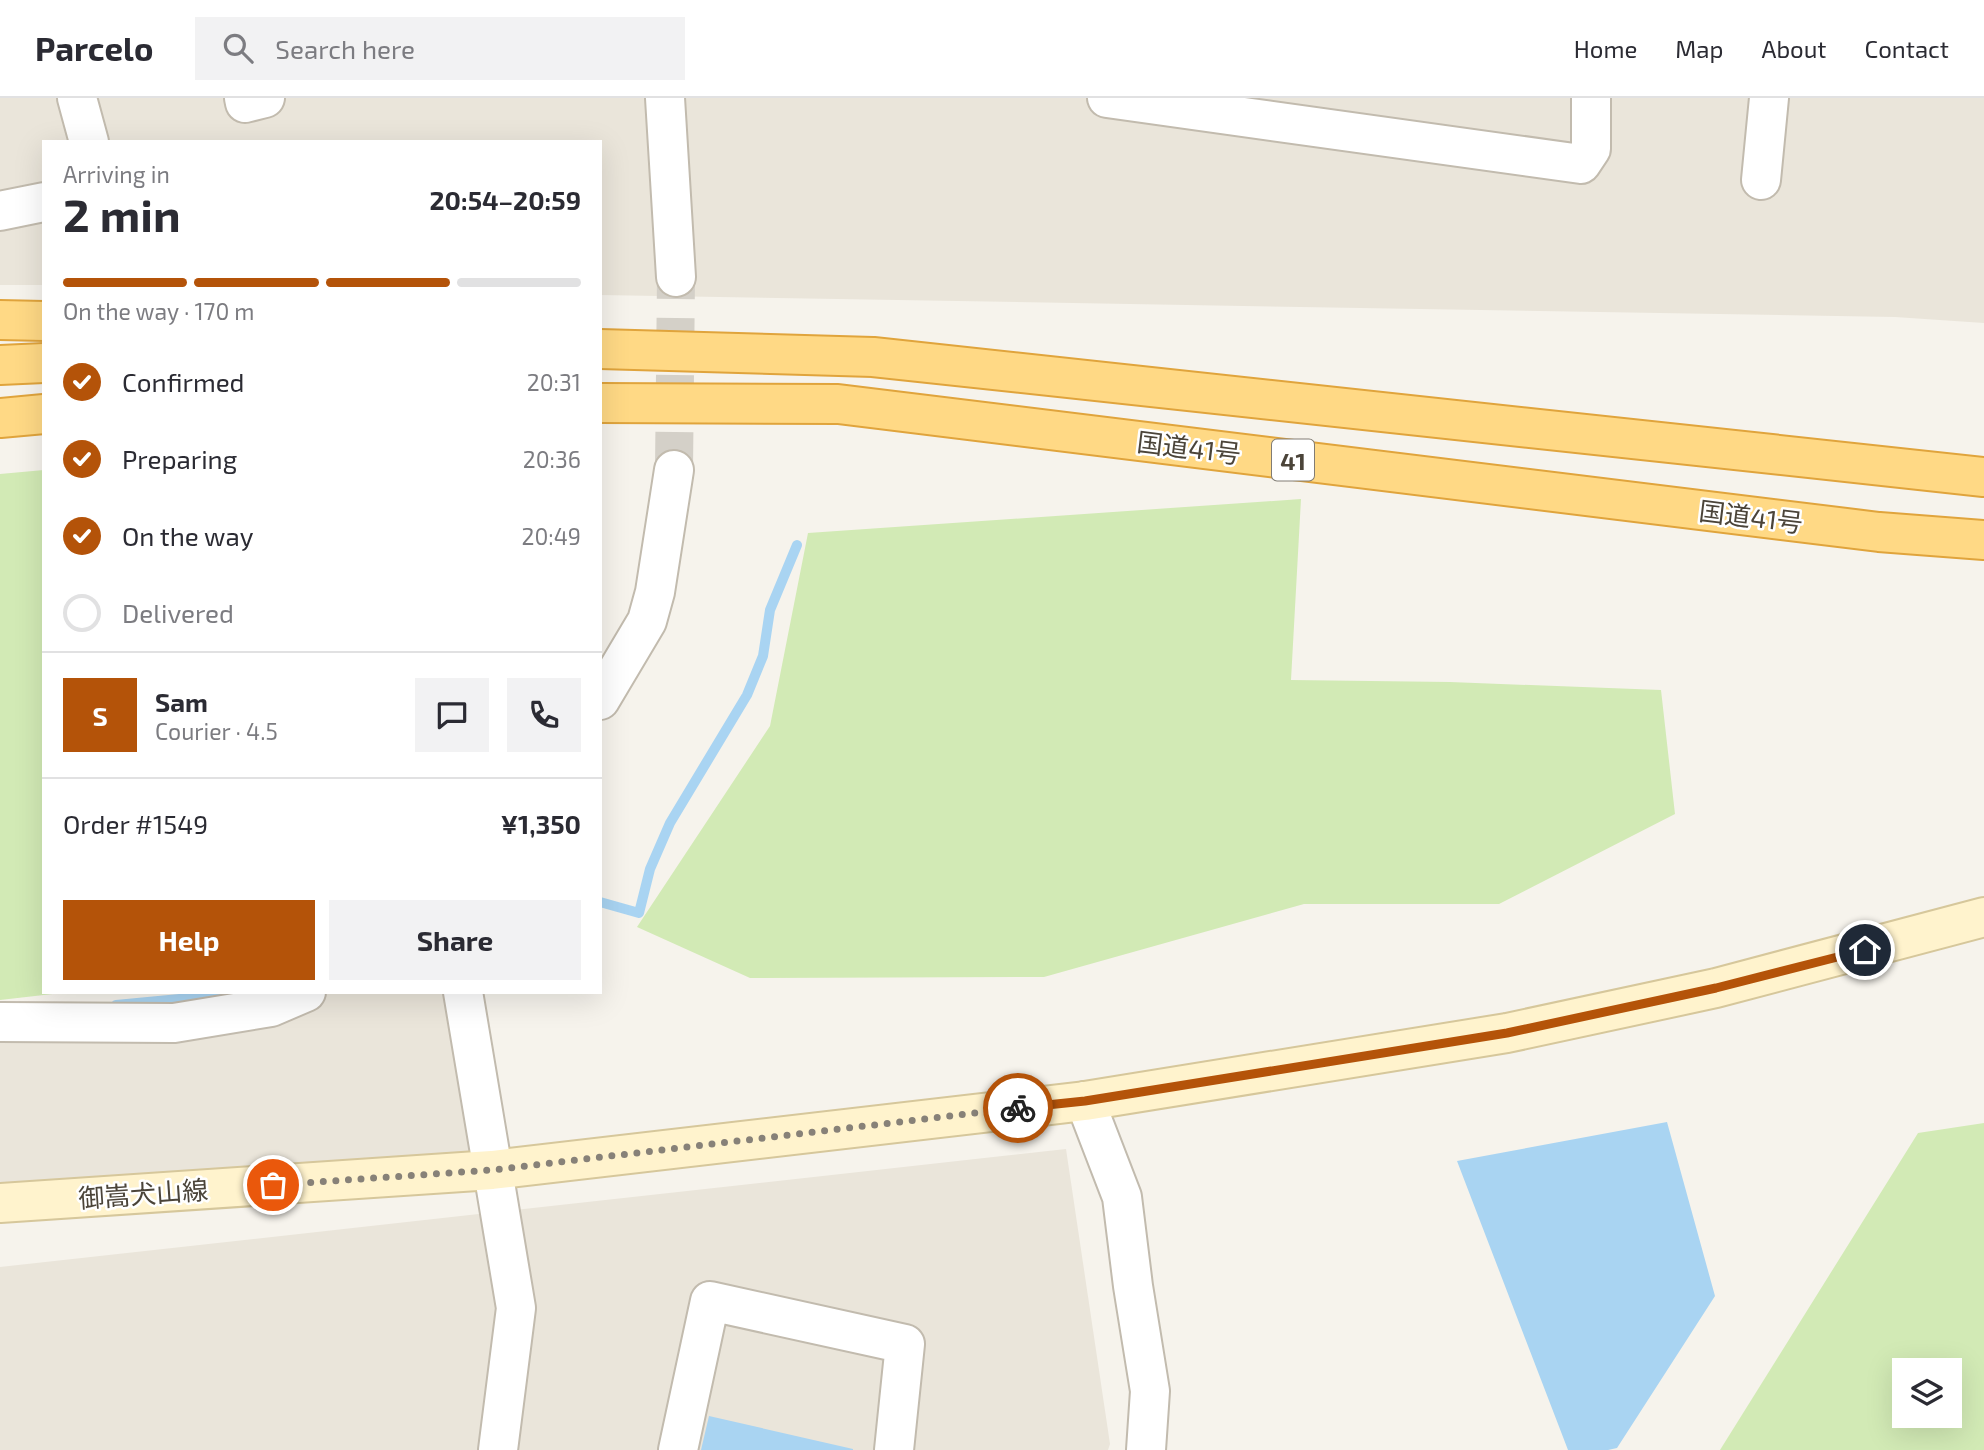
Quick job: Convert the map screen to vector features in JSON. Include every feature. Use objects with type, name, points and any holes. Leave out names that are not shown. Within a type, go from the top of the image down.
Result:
[{"type":"highway","points":[[0,320],[42,321]]},
{"type":"highway","name":"国道41号","points":[[602,349],[873,357],[1984,477]]},
{"type":"highway","points":[[0,365],[42,363]]},
{"type":"highway","name":"国道41号","points":[[602,403],[838,404],[1879,532],[1984,540]]},
{"type":"highway","points":[[0,418],[42,414]]},
{"type":"main road","name":"御嵩犬山線","points":[[0,1203],[492,1170],[1085,1101],[1507,1033],[1716,988],[1984,917]]},
{"type":"street","points":[[78,98],[88,140]]},
{"type":"street","points":[[244,98],[245,103],[265,98]]},
{"type":"street","points":[[665,98],[676,277]]},
{"type":"street","points":[[1113,98],[1581,164],[1591,149],[1591,98]]},
{"type":"street","points":[[1761,180],[1769,98]]},
{"type":"street","points":[[0,211],[42,202]]},
{"type":"street","points":[[602,697],[647,621],[655,593],[674,470]]},
{"type":"street","points":[[0,1022],[174,1023],[271,1007],[301,994]]},
{"type":"street","points":[[463,994],[516,1308],[498,1450]]},
{"type":"street","points":[[1085,1101],[1122,1197],[1150,1391],[1146,1450]]},
{"type":"street","points":[[678,1450],[710,1301],[905,1345],[894,1450]]},
{"type":"shaded area","points":[[0,98],[1984,98],[1984,323],[1895,317],[602,295],[602,140],[42,140],[42,285],[0,285]]},
{"type":"shaded area","points":[[286,994],[463,994],[492,1170],[0,1203],[0,1022]]},
{"type":"shaded area","points":[[1066,1149],[1110,1444],[1108,1450],[0,1450],[0,1267]]},
{"type":"green space","points":[[42,470],[42,994],[52,994],[0,1000],[0,474]]},
{"type":"green space","points":[[1301,499],[1291,680],[1450,682],[1661,690],[1675,814],[1499,904],[1304,904],[1044,977],[750,978],[637,927],[770,726],[808,533]]},
{"type":"green space","points":[[1984,1123],[1984,1450],[1720,1450],[1918,1133]]},
{"type":"water","points":[[1667,1122],[1715,1296],[1617,1448],[1568,1450],[1457,1161]]},
{"type":"water","points":[[709,1416],[853,1449],[853,1450],[701,1450]]},
{"type":"waterway","points":[[602,903],[639,913],[650,869],[670,823],[747,695],[763,656],[770,610],[797,545]]},
{"type":"waterway","points":[[116,1005],[232,994]]},
{"type":"tunnel","points":[[674,470],[676,277]]},
{"type":"way so far","points":[[273,1185],[492,1170],[1018,1108]]},
{"type":"route","points":[[1018,1108],[1085,1101],[1507,1033],[1716,988],[1865,950]]}]
